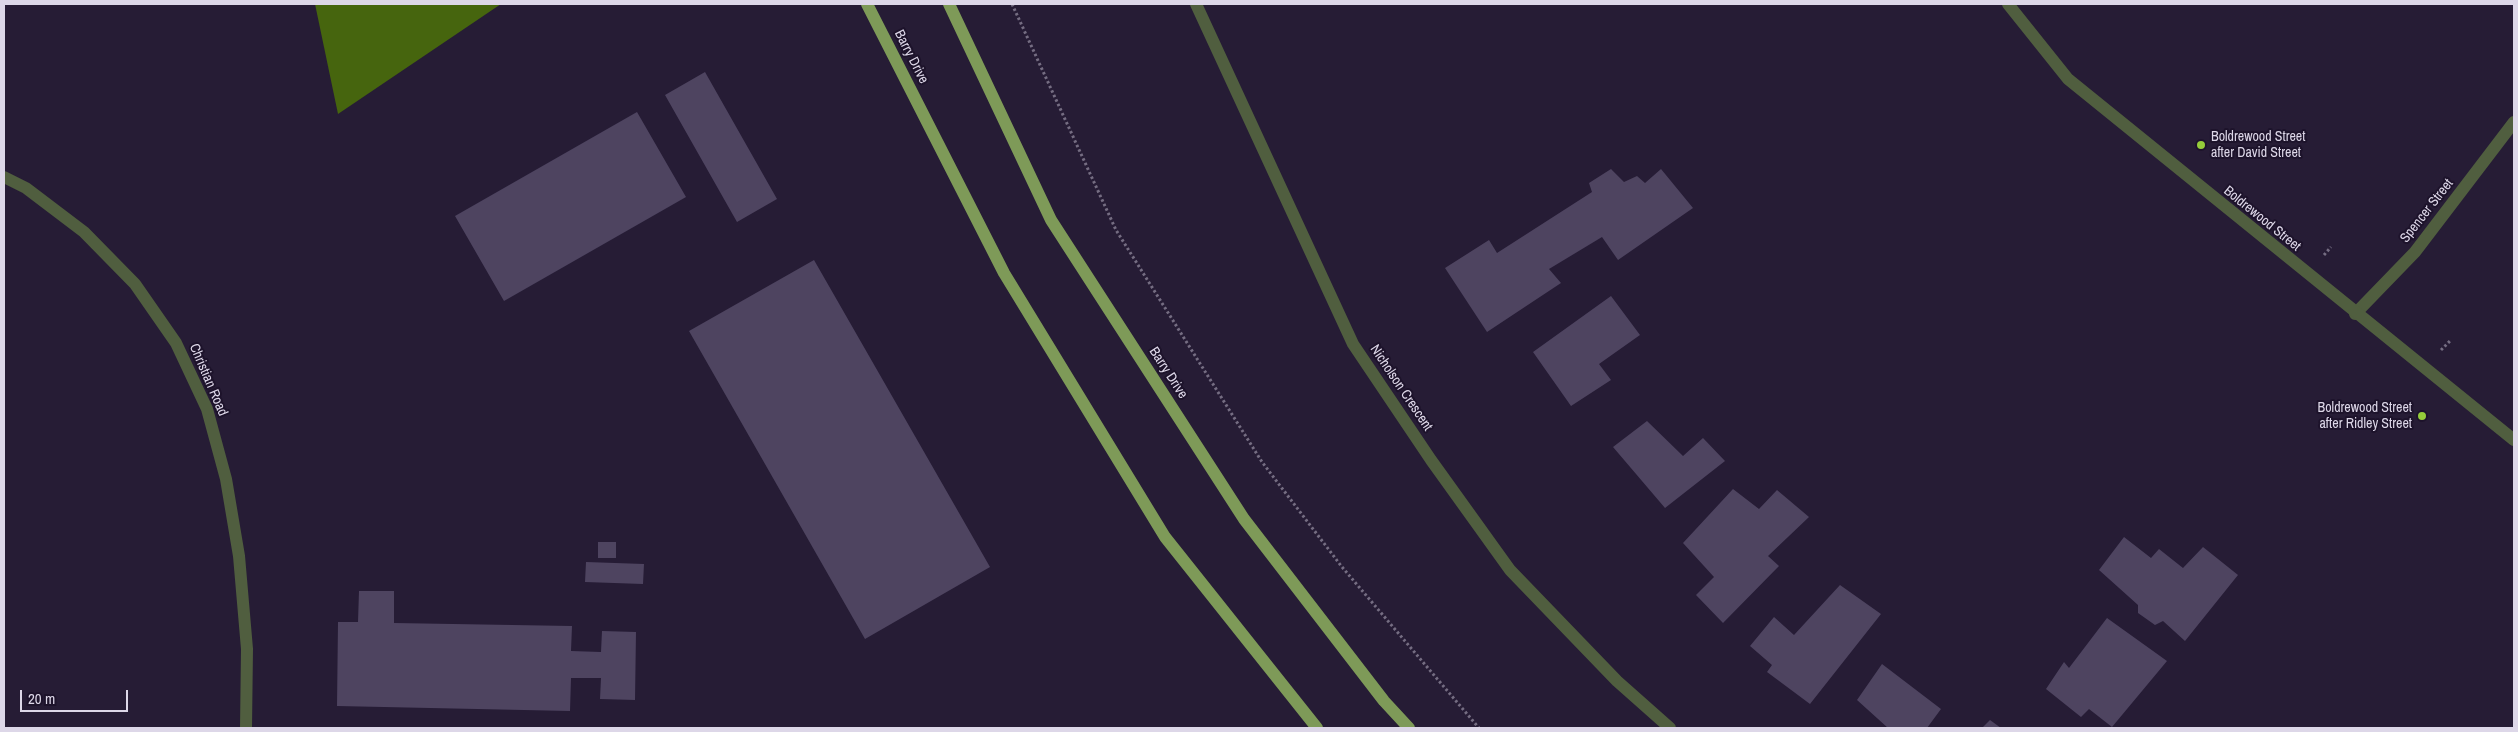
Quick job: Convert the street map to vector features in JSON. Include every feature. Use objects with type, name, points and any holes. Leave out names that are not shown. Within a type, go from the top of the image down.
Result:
[{"type":"main road","name":"Barry Drive","points":[[867,4],[1004,273],[1164,537],[1317,728]]},
{"type":"main road","name":"Barry Drive","points":[[950,4],[1052,220],[1244,519],[1384,701],[1409,728]]},
{"type":"street","name":"Nicholson Crescent","points":[[1196,4],[1353,344],[1431,460],[1510,570],[1617,680],[1670,728]]},
{"type":"street","name":"Boldrewood Street","points":[[2008,4],[2068,79],[2355,314],[2514,440]]},
{"type":"street","name":"Spencer Street","points":[[2355,314],[2414,252],[2514,122]]},
{"type":"street","name":"Christian Road","points":[[4,177],[26,188],[84,232],[135,284],[176,343],[207,409],[226,479],[239,556],[247,649],[246,728]]},
{"type":"path","points":[[1012,4],[1116,230],[1262,462],[1342,568],[1478,728]]},
{"type":"green space","points":[[315,4],[501,4],[338,114]]},
{"type":"building","points":[[705,72],[777,199],[737,222],[665,95]]},
{"type":"building","points":[[637,112],[686,197],[504,301],[455,216]]},
{"type":"building","points":[[1611,169],[1624,182],[1637,176],[1645,183],[1661,169],[1693,208],[1618,260],[1602,237],[1549,269],[1561,283],[1487,332],[1445,268],[1489,240],[1497,253],[1592,192],[1589,183]]},
{"type":"building","points":[[814,260],[990,567],[865,639],[689,331]]},
{"type":"building","points":[[1611,296],[1640,335],[1599,364],[1611,380],[1571,406],[1533,352]]},
{"type":"building","points":[[1647,421],[1683,456],[1703,438],[1725,461],[1665,508],[1613,447]]},
{"type":"building","points":[[1733,489],[1759,509],[1777,490],[1809,517],[1768,556],[1779,566],[1723,623],[1696,595],[1714,577],[1683,543]]},
{"type":"building","points":[[2124,537],[2151,558],[2159,549],[2183,568],[2203,547],[2238,575],[2185,641],[2163,621],[2155,625],[2138,613],[2138,605],[2099,570]]},
{"type":"building","points":[[598,542],[616,542],[616,558],[598,558]]},
{"type":"building","points":[[586,562],[644,564],[643,584],[585,582]]},
{"type":"building","points":[[1840,585],[1881,614],[1810,704],[1767,672],[1772,665],[1750,646],[1774,617],[1794,635]]},
{"type":"building","points":[[359,591],[394,591],[394,623],[572,626],[571,651],[601,652],[602,631],[636,632],[635,700],[600,699],[601,678],[571,678],[570,711],[337,706],[338,622],[358,622]]},
{"type":"building","points":[[2107,618],[2167,661],[2112,727],[2089,709],[2081,717],[2046,689],[2064,662],[2069,668]]},
{"type":"building","points":[[1882,664],[1941,709],[1927,728],[1888,728],[1857,700]]},
{"type":"building","points":[[1990,720],[2001,728],[1982,728]]},
{"type":"place","name":"Boldrewood Street after David Street","points":[[2201,145]]},
{"type":"place","name":"Boldrewood Street after Ridley Street","points":[[2422,416]]}]
